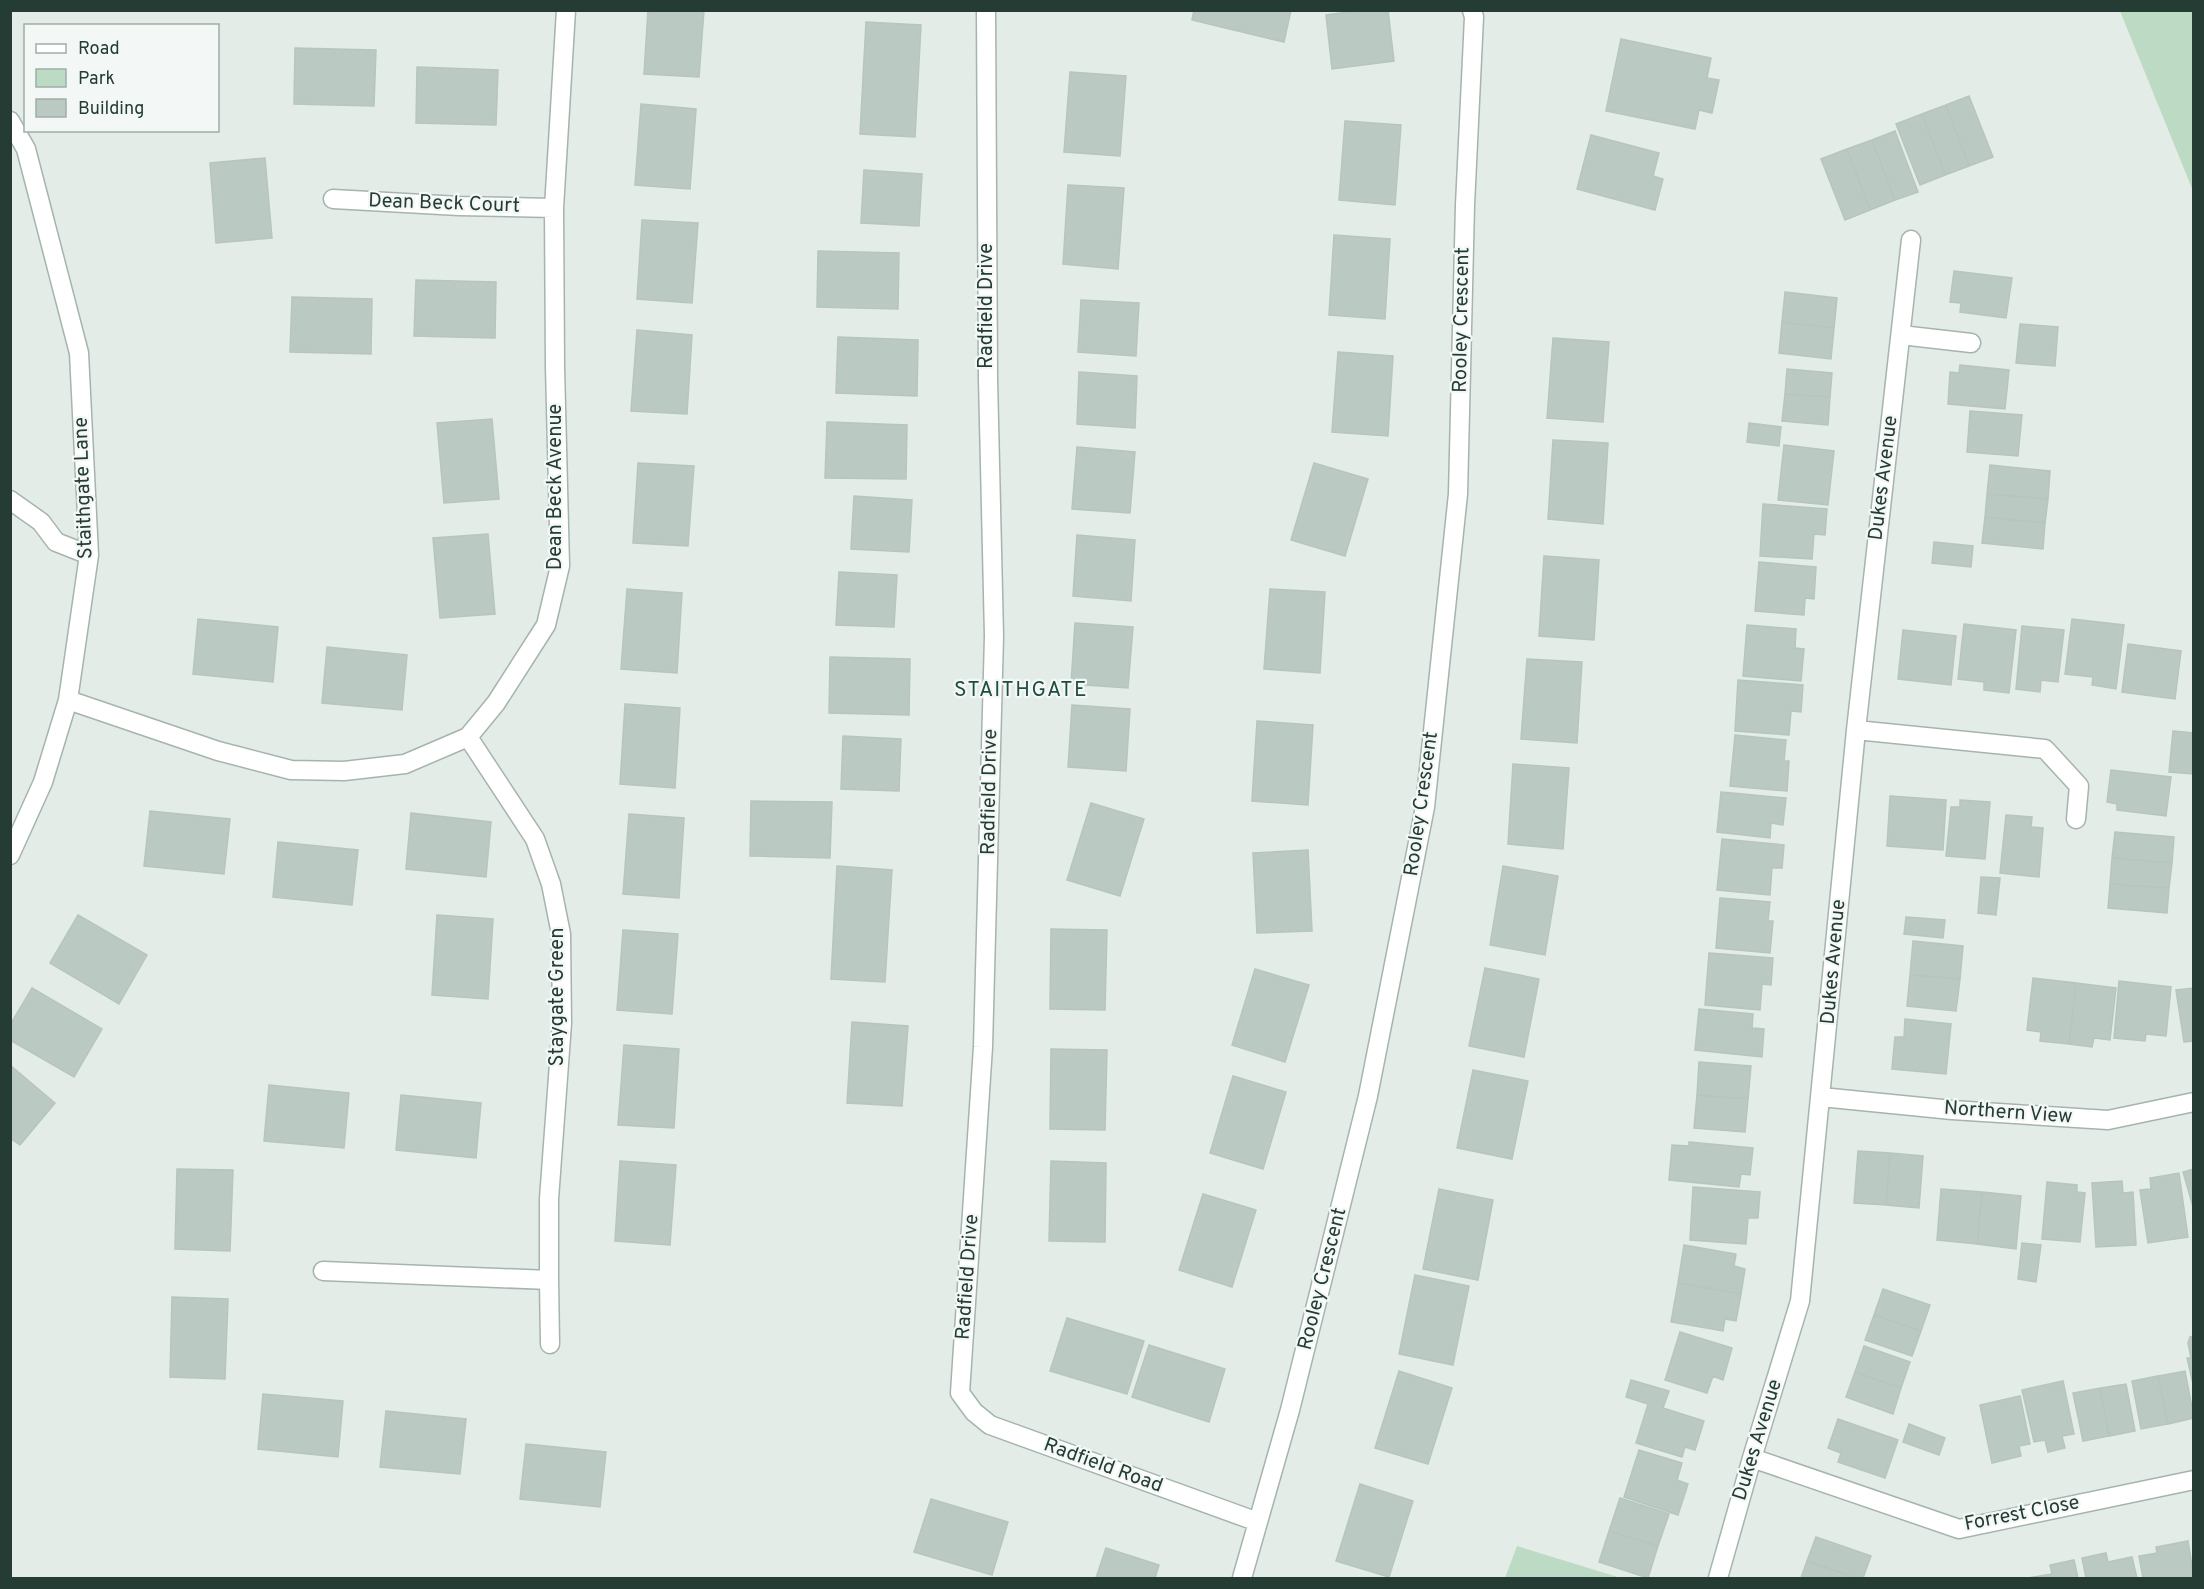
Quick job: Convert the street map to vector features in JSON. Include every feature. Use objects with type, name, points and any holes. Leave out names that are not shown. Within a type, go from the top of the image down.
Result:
[{"type":"street","name":"Dean Beck Avenue","points":[[68,700],[218,751],[291,770],[344,771],[405,764],[468,737],[496,703],[546,626],[560,566],[555,367],[555,208],[566,10]]},
{"type":"street","name":"Radfield Drive","points":[[960,1393],[983,1047],[994,636],[988,356],[987,10]]},
{"type":"street","name":"Rooley Crescent","points":[[1242,1578],[1290,1410],[1368,1096],[1425,807],[1458,495],[1465,205],[1474,17],[1472,10]]},
{"type":"street","name":"Staithgate Lane","points":[[10,121],[26,149],[78,353],[89,555],[68,700],[43,782],[10,855]]},
{"type":"street","name":"Dean Beck Court","points":[[333,200],[555,208]]},
{"type":"street","name":"Dukes Avenue","points":[[1718,1578],[1800,1301],[1856,730],[1911,240]]},
{"type":"street","points":[[1901,335],[1971,343]]},
{"type":"street","points":[[10,500],[41,522],[56,542],[89,555]]},
{"type":"street","points":[[1856,730],[2045,749],[2079,786],[2076,819]]},
{"type":"street","name":"Staygate Green","points":[[468,737],[535,838],[551,884],[561,934],[562,1023],[549,1199],[550,1344]]},
{"type":"street","name":"Northern View","points":[[1821,1097],[1952,1110],[2108,1120],[2193,1102]]},
{"type":"street","points":[[323,1271],[549,1280]]},
{"type":"street","name":"Radfield Road","points":[[960,1393],[974,1412],[990,1425],[1258,1522]]},
{"type":"street","name":"Forrest Close","points":[[1752,1458],[1959,1529],[2193,1480]]},
{"type":"green space","points":[[2120,11],[2193,11],[2193,191]]},
{"type":"green space","points":[[1517,1546],[1621,1578],[1505,1578]]},
{"type":"building","points":[[648,10],[704,10],[699,77],[644,74]]},
{"type":"building","points":[[1194,10],[1291,10],[1284,42],[1192,20]]},
{"type":"building","points":[[1365,10],[1388,10],[1394,61],[1332,69],[1326,15]]},
{"type":"building","points":[[866,22],[921,25],[915,137],[860,134]]},
{"type":"building","points":[[1621,39],[1711,58],[1707,78],[1719,80],[1712,113],[1699,110],[1695,129],[1606,111]]},
{"type":"building","points":[[295,48],[376,50],[374,106],[294,104]]},
{"type":"building","points":[[417,67],[498,70],[496,125],[416,123]]},
{"type":"building","points":[[1070,72],[1126,76],[1120,156],[1064,152]]},
{"type":"building","points":[[1969,96],[1993,157],[1969,166],[1946,105]]},
{"type":"building","points":[[641,104],[696,109],[690,189],[635,185]]},
{"type":"building","points":[[1946,105],[1969,166],[1945,175],[1922,114]]},
{"type":"building","points":[[1922,114],[1945,175],[1920,185],[1896,124]]},
{"type":"building","points":[[1345,121],[1401,125],[1395,205],[1339,200]]},
{"type":"building","points":[[1895,131],[1918,192],[1895,200],[1872,140]]},
{"type":"building","points":[[1591,135],[1659,153],[1653,176],[1663,179],[1655,210],[1577,189]]},
{"type":"building","points":[[1872,140],[1895,200],[1870,210],[1847,149]]},
{"type":"building","points":[[1847,149],[1870,210],[1845,220],[1821,159]]},
{"type":"building","points":[[265,158],[272,238],[216,243],[210,163]]},
{"type":"building","points":[[864,170],[922,174],[919,226],[861,223]]},
{"type":"building","points":[[1068,185],[1124,188],[1118,269],[1063,264]]},
{"type":"building","points":[[642,220],[698,223],[692,303],[637,299]]},
{"type":"building","points":[[1334,235],[1390,239],[1385,319],[1329,315]]},
{"type":"building","points":[[818,251],[899,253],[898,309],[817,307]]},
{"type":"building","points":[[1954,271],[2012,278],[2006,318],[1960,312],[1961,303],[1950,302]]},
{"type":"building","points":[[416,280],[496,282],[495,338],[414,336]]},
{"type":"building","points":[[1785,292],[1837,298],[1834,328],[1782,322]]},
{"type":"building","points":[[292,297],[372,299],[371,354],[290,352]]},
{"type":"building","points":[[1081,300],[1139,303],[1136,356],[1078,352]]},
{"type":"building","points":[[1782,322],[1834,328],[1831,359],[1779,353]]},
{"type":"building","points":[[2020,324],[2058,327],[2055,366],[2016,363]]},
{"type":"building","points":[[637,330],[692,335],[687,414],[631,411]]},
{"type":"building","points":[[838,337],[918,340],[917,396],[836,393]]},
{"type":"building","points":[[1553,338],[1609,342],[1603,422],[1547,418]]},
{"type":"building","points":[[1338,352],[1393,356],[1388,436],[1332,432]]},
{"type":"building","points":[[1960,365],[2009,370],[2005,409],[1948,404],[1950,372],[1959,373]]},
{"type":"building","points":[[1787,369],[1832,373],[1830,397],[1785,394]]},
{"type":"building","points":[[1079,372],[1137,376],[1135,428],[1077,424]]},
{"type":"building","points":[[1785,394],[1830,397],[1828,425],[1782,421]]},
{"type":"building","points":[[1970,411],[2022,415],[2018,456],[1967,452]]},
{"type":"building","points":[[492,419],[499,499],[444,503],[437,423]]},
{"type":"building","points":[[827,422],[907,425],[906,479],[825,478]]},
{"type":"building","points":[[1749,423],[1781,427],[1779,446],[1747,442]]},
{"type":"building","points":[[1553,440],[1608,443],[1603,524],[1548,519]]},
{"type":"building","points":[[1784,445],[1834,451],[1828,505],[1778,500]]},
{"type":"building","points":[[1077,447],[1135,452],[1130,513],[1072,509]]},
{"type":"building","points":[[638,463],[694,466],[688,546],[633,543]]},
{"type":"building","points":[[1314,463],[1368,479],[1345,556],[1291,540]]},
{"type":"building","points":[[1990,465],[2050,471],[2048,499],[1987,494]]},
{"type":"building","points":[[1987,494],[2048,499],[2045,523],[1985,517]]},
{"type":"building","points":[[854,496],[912,500],[909,552],[851,549]]},
{"type":"building","points":[[1763,504],[1827,509],[1825,535],[1814,534],[1812,559],[1760,556]]},
{"type":"building","points":[[1985,517],[2045,523],[2043,549],[1982,543]]},
{"type":"building","points":[[488,534],[495,614],[440,618],[433,538]]},
{"type":"building","points":[[1077,535],[1135,540],[1131,601],[1073,596]]},
{"type":"building","points":[[1934,542],[1973,546],[1971,567],[1932,563]]},
{"type":"building","points":[[1544,556],[1599,560],[1594,640],[1539,636]]},
{"type":"building","points":[[1759,562],[1816,567],[1814,599],[1805,598],[1804,615],[1755,611]]},
{"type":"building","points":[[839,572],[897,575],[894,627],[836,625]]},
{"type":"building","points":[[627,589],[682,593],[677,673],[621,669]]},
{"type":"building","points":[[1270,589],[1325,592],[1320,673],[1264,669]]},
{"type":"building","points":[[198,619],[278,627],[273,682],[193,674]]},
{"type":"building","points":[[2072,619],[2124,625],[2116,689],[2092,685],[2093,677],[2065,674]]},
{"type":"building","points":[[1075,623],[1133,627],[1128,688],[1071,684]]},
{"type":"building","points":[[1964,624],[2016,630],[2009,693],[1984,690],[1984,682],[1958,679]]},
{"type":"building","points":[[1747,625],[1796,629],[1795,648],[1804,649],[1801,681],[1743,676]]},
{"type":"building","points":[[2022,626],[2064,630],[2058,682],[2041,680],[2040,692],[2016,689]]},
{"type":"building","points":[[1903,630],[1956,636],[1951,685],[1898,679]]},
{"type":"building","points":[[2128,644],[2181,651],[2175,699],[2122,692]]},
{"type":"building","points":[[327,647],[407,655],[402,710],[322,703]]},
{"type":"building","points":[[830,657],[910,659],[909,715],[829,713]]},
{"type":"building","points":[[1527,659],[1582,662],[1577,743],[1521,739]]},
{"type":"building","points":[[1738,680],[1803,685],[1801,712],[1791,711],[1789,735],[1735,731]]},
{"type":"building","points":[[625,704],[680,708],[675,788],[620,784]]},
{"type":"building","points":[[1072,705],[1130,709],[1126,771],[1068,767]]},
{"type":"building","points":[[1257,721],[1313,725],[1308,805],[1252,801]]},
{"type":"building","points":[[2173,731],[2194,733],[2194,774],[2169,772]]},
{"type":"building","points":[[1735,735],[1786,740],[1784,761],[1789,761],[1787,791],[1730,786]]},
{"type":"building","points":[[843,736],[901,739],[899,791],[841,789]]},
{"type":"building","points":[[1513,764],[1569,768],[1563,849],[1508,844]]},
{"type":"building","points":[[2111,770],[2171,777],[2166,816],[2117,810],[2117,804],[2107,802]]},
{"type":"building","points":[[1721,792],[1786,798],[1783,825],[1771,823],[1770,838],[1717,832]]},
{"type":"building","points":[[1890,796],[1946,800],[1943,850],[1887,846]]},
{"type":"building","points":[[1960,800],[1990,802],[1985,859],[1946,856],[1951,807],[1960,807]]},
{"type":"building","points":[[751,801],[832,802],[830,858],[750,856]]},
{"type":"building","points":[[1091,803],[1144,819],[1120,896],[1067,880]]},
{"type":"building","points":[[150,811],[230,819],[224,874],[144,866]]},
{"type":"building","points":[[411,813],[491,822],[486,877],[406,869]]},
{"type":"building","points":[[629,814],[684,818],[679,898],[623,894]]},
{"type":"building","points":[[2006,815],[2032,817],[2031,827],[2043,828],[2039,877],[2000,873]]},
{"type":"building","points":[[2115,832],[2174,837],[2172,863],[2112,858]]},
{"type":"building","points":[[1722,839],[1784,845],[1782,868],[1772,868],[1770,895],[1717,890]]},
{"type":"building","points":[[278,842],[358,850],[352,905],[273,897]]},
{"type":"building","points":[[1308,850],[1312,931],[1257,933],[1253,853]]},
{"type":"building","points":[[2112,858],[2172,863],[2169,888],[2110,884]]},
{"type":"building","points":[[837,866],[892,870],[885,982],[831,979]]},
{"type":"building","points":[[1503,866],[1558,876],[1545,955],[1490,945]]},
{"type":"building","points":[[1981,877],[2000,878],[1996,915],[1978,913]]},
{"type":"building","points":[[2110,884],[2169,888],[2167,913],[2108,908]]},
{"type":"building","points":[[1720,898],[1770,902],[1768,921],[1773,921],[1770,953],[1716,948]]},
{"type":"building","points":[[78,915],[147,955],[119,1004],[50,963]]},
{"type":"building","points":[[437,915],[493,919],[488,999],[432,995]]},
{"type":"building","points":[[1906,917],[1945,920],[1943,938],[1904,934]]},
{"type":"building","points":[[1051,929],[1107,930],[1105,1010],[1050,1009]]},
{"type":"building","points":[[623,930],[678,934],[672,1014],[617,1010]]},
{"type":"building","points":[[1913,941],[1963,946],[1960,979],[1910,975]]},
{"type":"building","points":[[1709,953],[1773,958],[1771,985],[1762,984],[1760,1010],[1705,1005]]},
{"type":"building","points":[[1485,968],[1539,979],[1524,1057],[1469,1046]]},
{"type":"building","points":[[1255,969],[1309,985],[1285,1062],[1232,1045]]},
{"type":"building","points":[[1910,975],[1960,979],[1956,1011],[1907,1006]]},
{"type":"building","points":[[2033,978],[2076,983],[2069,1044],[2040,1041],[2041,1032],[2027,1030]]},
{"type":"building","points":[[2119,981],[2171,987],[2166,1036],[2146,1034],[2145,1041],[2114,1038]]},
{"type":"building","points":[[2076,983],[2116,988],[2110,1040],[2094,1038],[2092,1047],[2069,1044]]},
{"type":"building","points":[[32,988],[102,1029],[74,1077],[10,1040],[10,1025]]},
{"type":"building","points":[[2194,988],[2194,1041],[2184,1042],[2176,990]]},
{"type":"building","points":[[1699,1009],[1753,1014],[1752,1028],[1764,1029],[1762,1057],[1695,1050]]},
{"type":"building","points":[[1905,1019],[1951,1024],[1946,1074],[1892,1069],[1895,1037],[1904,1037]]},
{"type":"building","points":[[852,1022],[908,1026],[902,1106],[847,1103]]},
{"type":"building","points":[[624,1045],[679,1049],[674,1128],[618,1125]]},
{"type":"building","points":[[1051,1049],[1107,1050],[1105,1130],[1050,1129]]},
{"type":"building","points":[[1699,1062],[1751,1066],[1748,1099],[1697,1095]]},
{"type":"building","points":[[10,1065],[55,1103],[20,1145],[10,1138]]},
{"type":"building","points":[[1473,1070],[1528,1081],[1512,1159],[1457,1148]]},
{"type":"building","points":[[1233,1076],[1286,1092],[1263,1169],[1210,1153]]},
{"type":"building","points":[[269,1085],[349,1093],[344,1148],[264,1141]]},
{"type":"building","points":[[401,1095],[481,1103],[476,1158],[396,1150]]},
{"type":"building","points":[[1697,1095],[1748,1099],[1745,1132],[1694,1128]]},
{"type":"building","points":[[1689,1142],[1753,1148],[1750,1175],[1741,1174],[1739,1187],[1669,1180],[1672,1145],[1689,1146]]},
{"type":"building","points":[[1858,1151],[1890,1153],[1886,1205],[1854,1203]]},
{"type":"building","points":[[1890,1153],[1923,1156],[1919,1208],[1886,1205]]},
{"type":"building","points":[[620,1161],[676,1165],[670,1245],[615,1241]]},
{"type":"building","points":[[1051,1161],[1106,1163],[1105,1242],[1049,1241]]},
{"type":"building","points":[[177,1169],[233,1170],[230,1251],[175,1249]]},
{"type":"building","points":[[2194,1169],[2194,1210],[2183,1172]]},
{"type":"building","points":[[2179,1173],[2188,1237],[2148,1243],[2140,1190],[2151,1189],[2150,1178]]},
{"type":"building","points":[[2122,1181],[2123,1193],[2133,1192],[2136,1245],[2096,1247],[2092,1183]]},
{"type":"building","points":[[2047,1182],[2077,1185],[2077,1192],[2085,1193],[2080,1242],[2042,1239]]},
{"type":"building","points":[[1693,1187],[1760,1192],[1758,1218],[1748,1218],[1746,1244],[1690,1240]]},
{"type":"building","points":[[1439,1189],[1493,1200],[1478,1280],[1423,1269]]},
{"type":"building","points":[[1941,1189],[1982,1192],[1977,1244],[1937,1240]]},
{"type":"building","points":[[1982,1192],[2021,1196],[2016,1249],[1977,1244]]},
{"type":"building","points":[[1203,1194],[1256,1210],[1232,1287],[1179,1270]]},
{"type":"building","points":[[2022,1243],[2041,1245],[2036,1282],[2018,1279]]},
{"type":"building","points":[[1684,1245],[1736,1254],[1734,1266],[1745,1269],[1741,1294],[1678,1283]]},
{"type":"building","points":[[1415,1275],[1469,1286],[1453,1365],[1399,1354]]},
{"type":"building","points":[[1678,1283],[1741,1294],[1736,1321],[1725,1319],[1723,1331],[1671,1322]]},
{"type":"building","points":[[1883,1289],[1930,1305],[1921,1331],[1874,1315]]},
{"type":"building","points":[[172,1297],[228,1299],[225,1379],[170,1377]]},
{"type":"building","points":[[1874,1315],[1921,1331],[1912,1356],[1865,1340]]},
{"type":"building","points":[[1067,1318],[1144,1341],[1127,1394],[1050,1371]]},
{"type":"building","points":[[1680,1332],[1732,1348],[1723,1380],[1713,1376],[1707,1393],[1665,1380]]},
{"type":"building","points":[[2194,1336],[2194,1388],[2187,1358],[2191,1358],[2188,1343],[2190,1337]]},
{"type":"building","points":[[1149,1345],[1225,1369],[1209,1422],[1132,1397]]},
{"type":"building","points":[[1864,1346],[1910,1362],[1901,1388],[1855,1372]]},
{"type":"building","points":[[1399,1371],[1452,1388],[1428,1464],[1375,1448]]},
{"type":"building","points":[[2185,1371],[2194,1418],[2168,1424],[2158,1376]]},
{"type":"building","points":[[1855,1372],[1901,1388],[1893,1414],[1846,1397]]},
{"type":"building","points":[[2158,1376],[2168,1424],[2141,1429],[2132,1381]]},
{"type":"building","points":[[1631,1380],[1669,1391],[1663,1408],[1704,1421],[1695,1450],[1685,1447],[1682,1457],[1636,1443],[1648,1404],[1626,1397]]},
{"type":"building","points":[[2063,1381],[2074,1434],[2062,1436],[2065,1448],[2048,1452],[2045,1440],[2034,1442],[2022,1390]]},
{"type":"building","points":[[2126,1384],[2135,1431],[2109,1436],[2100,1388]]},
{"type":"building","points":[[2100,1388],[2109,1436],[2083,1441],[2073,1393]]},
{"type":"building","points":[[263,1394],[343,1401],[338,1457],[258,1449]]},
{"type":"building","points":[[2020,1396],[2030,1444],[2019,1446],[2021,1456],[1992,1463],[1980,1405]]},
{"type":"building","points":[[386,1411],[466,1419],[460,1474],[380,1467]]},
{"type":"building","points":[[1838,1419],[1898,1440],[1885,1478],[1838,1462],[1841,1453],[1828,1448]]},
{"type":"building","points":[[1909,1424],[1945,1438],[1939,1455],[1903,1442]]},
{"type":"building","points":[[526,1444],[606,1452],[600,1507],[520,1499]]},
{"type":"building","points":[[1639,1450],[1682,1463],[1677,1480],[1688,1484],[1678,1515],[1624,1497]]},
{"type":"building","points":[[1360,1484],[1413,1501],[1389,1577],[1336,1561]]},
{"type":"building","points":[[1620,1498],[1669,1514],[1658,1546],[1609,1531]]},
{"type":"building","points":[[931,1499],[1008,1522],[992,1575],[914,1552]]},
{"type":"building","points":[[1609,1531],[1658,1546],[1648,1578],[1599,1562]]},
{"type":"building","points":[[1816,1537],[1871,1556],[1863,1578],[1856,1578],[1807,1561]]},
{"type":"building","points":[[2188,1541],[2194,1578],[2143,1578],[2139,1556],[2157,1553],[2156,1547]]},
{"type":"building","points":[[1106,1548],[1159,1565],[1155,1578],[1096,1578]]},
{"type":"building","points":[[2106,1553],[2108,1562],[2132,1557],[2137,1578],[2086,1578],[2082,1558]]},
{"type":"building","points":[[2074,1560],[2078,1578],[2028,1578],[2052,1574],[2050,1565]]},
{"type":"building","points":[[1807,1561],[1856,1578],[1801,1578]]},
{"type":"district","name":"STAITHGATE","points":[[1021,690]]}]
